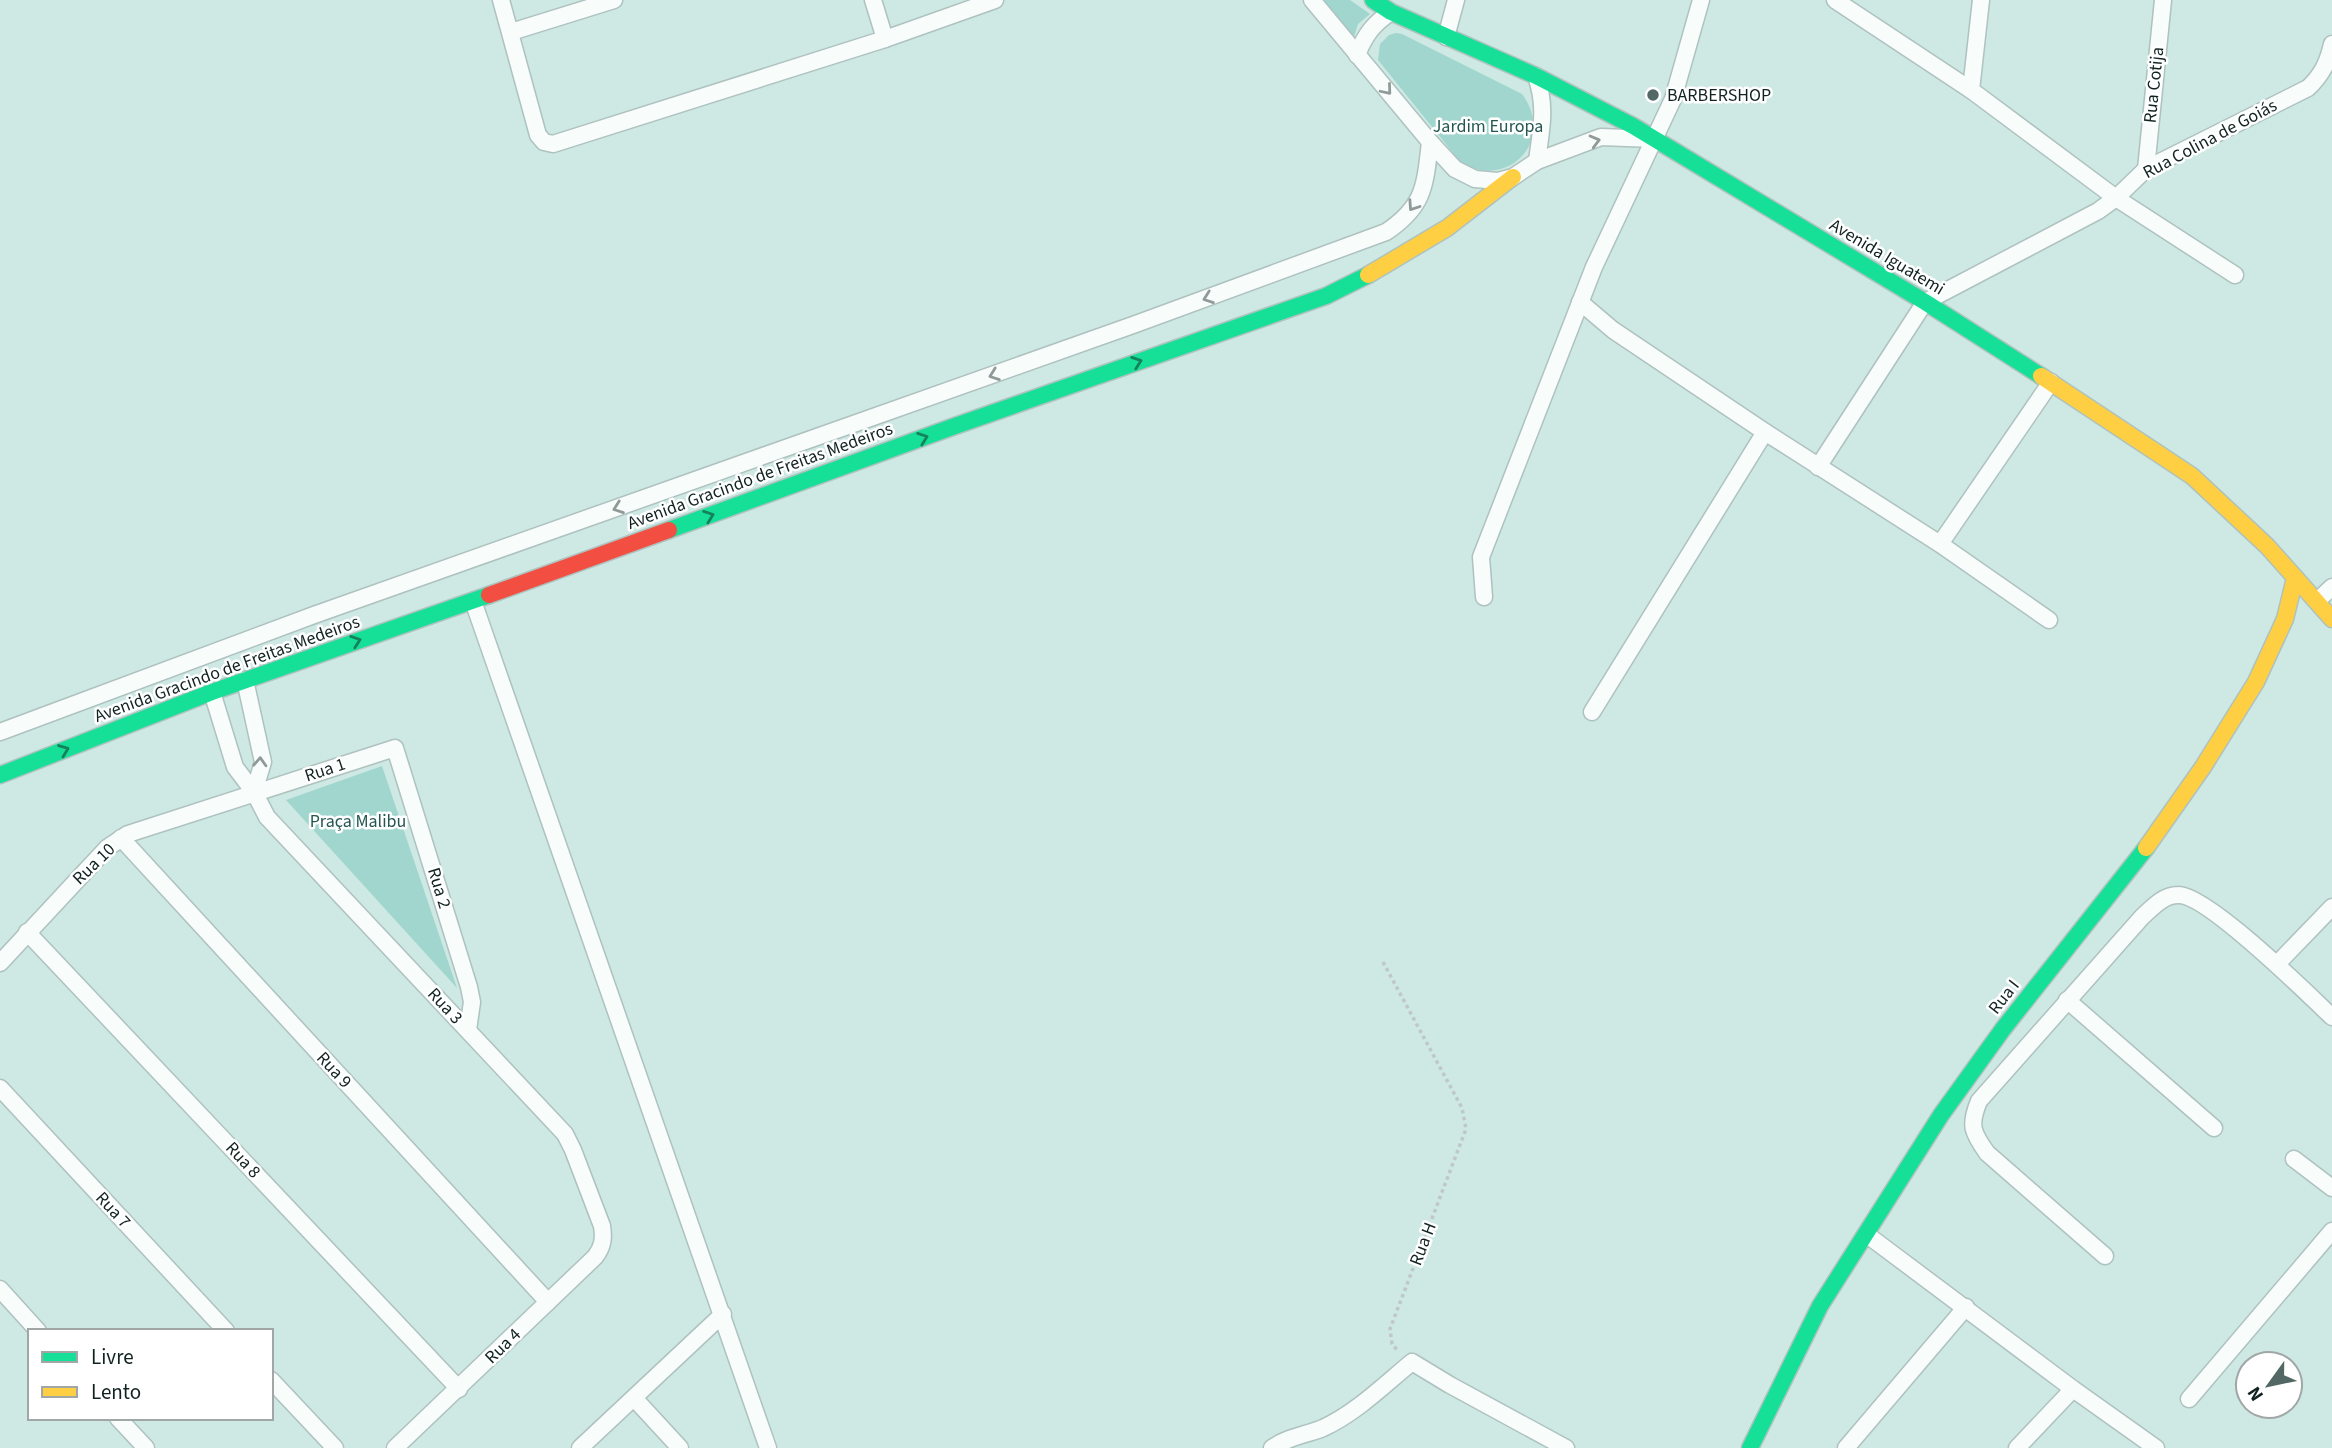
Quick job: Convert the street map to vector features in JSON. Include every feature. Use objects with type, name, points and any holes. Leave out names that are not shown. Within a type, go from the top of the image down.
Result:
[{"type":"street","points":[[501,0],[538,135],[544,142],[553,144],[885,39],[986,1]]},
{"type":"street","points":[[511,33],[614,0]]},
{"type":"street","points":[[873,0],[885,39]]},
{"type":"street","points":[[1312,0],[1430,142],[1455,169],[1475,179],[1498,181],[1513,177],[1537,161],[1601,137],[1655,139]]},
{"type":"street","name":"Avenida Iguatemi","points":[[1373,0],[1391,12],[1536,76],[1655,139],[1925,302],[2050,382],[2192,476],[2267,546],[2332,619]]},
{"type":"street","points":[[1447,37],[1456,0]]},
{"type":"street","points":[[1484,597],[1481,557],[1594,267],[1673,99],[1701,0]]},
{"type":"street","points":[[1835,0],[1971,90],[2116,198],[2235,275]]},
{"type":"street","points":[[1971,90],[1981,0]]},
{"type":"street","name":"Rua Cotija","points":[[2146,169],[2163,0]]},
{"type":"street","points":[[1357,55],[1365,36],[1377,21],[1391,12]]},
{"type":"street","name":"Rua Colina de Goiás","points":[[1925,302],[2098,211],[2146,169],[2308,88],[2328,62],[2332,44]]},
{"type":"street","points":[[1536,76],[1543,96],[1537,161]]},
{"type":"street","name":"Avenida Gracindo de Freitas Medeiros","points":[[0,732],[314,615],[1133,326],[1386,232],[1408,214],[1423,190],[1430,142]]},
{"type":"street","name":"Avenida Gracindo de Freitas Medeiros","points":[[0,775],[245,680],[1326,296],[1422,246],[1481,205],[1513,177]]},
{"type":"street","points":[[1580,302],[1613,330],[1818,467],[1940,544],[2049,620]]},
{"type":"street","points":[[1818,467],[1925,302]]},
{"type":"street","points":[[1940,544],[2050,382]]},
{"type":"street","points":[[1592,712],[1765,432]]},
{"type":"street","name":"Rua I","points":[[1750,1448],[1820,1306],[1941,1115],[2003,1029],[2147,847],[2203,767],[2256,682],[2276,642],[2295,578]]},
{"type":"street","points":[[2317,601],[2332,587]]},
{"type":"street","points":[[472,601],[768,1448]]},
{"type":"street","points":[[245,680],[263,762],[254,792]]},
{"type":"street","name":"Rua 3","points":[[212,692],[235,767],[254,792],[267,817],[568,1139],[602,1226],[603,1239]]},
{"type":"street","name":"Rua 1","points":[[254,792],[395,748]]},
{"type":"street","name":"Rua 2","points":[[395,748],[470,987],[472,1002],[468,1030]]},
{"type":"street","name":"Rua 10","points":[[0,963],[107,848],[121,838],[144,827],[254,792]]},
{"type":"street","name":"Rua 9","points":[[121,838],[548,1302]]},
{"type":"street","points":[[2105,1256],[1987,1153],[1975,1136],[1972,1119],[1979,1101],[2142,917],[2164,898],[2186,895],[2202,904],[2277,964],[2332,1017]]},
{"type":"street","points":[[2277,964],[2332,907]]},
{"type":"street","name":"Rua 8","points":[[27,932],[458,1389]]},
{"type":"street","points":[[2067,1000],[2214,1128]]},
{"type":"street","name":"Rua 7","points":[[0,1088],[224,1329]]},
{"type":"street","points":[[2294,1159],[2332,1188]]},
{"type":"street","points":[[2189,1399],[2332,1231]]},
{"type":"street","points":[[1866,1234],[2156,1448]]},
{"type":"street","name":"Rua 4","points":[[395,1448],[595,1257],[603,1239]]},
{"type":"street","points":[[0,1289],[36,1329]]},
{"type":"street","points":[[1846,1448],[1966,1307]]},
{"type":"street","points":[[580,1448],[723,1314]]},
{"type":"street","points":[[1272,1448],[1338,1420],[1357,1408],[1412,1362],[1566,1448]]},
{"type":"street","points":[[273,1382],[335,1448]]},
{"type":"street","points":[[2017,1448],[2073,1389]]},
{"type":"street","points":[[634,1398],[680,1448]]},
{"type":"street","points":[[120,1420],[146,1448]]},
{"type":"path","name":"Rua H","points":[[1382,962],[1462,1108],[1466,1129],[1390,1329],[1392,1344],[1412,1362]]},
{"type":"green space","points":[[1323,0],[1350,0],[1370,14],[1358,24],[1354,37]]},
{"type":"green space","name":"Jardim Europa","points":[[1396,33],[1522,94],[1531,111],[1533,127],[1530,143],[1523,155],[1511,165],[1497,170],[1480,170],[1462,164],[1378,60],[1380,44],[1389,35]]},
{"type":"green space","name":"Praça Malibu","points":[[382,766],[457,988],[286,800]]},
{"type":"traffic: fast","points":[[1373,0],[1391,12],[1536,76],[1633,126],[1925,302],[2041,376]]},
{"type":"traffic: fast","points":[[669,530],[1326,296],[1368,275]]},
{"type":"traffic: fast","points":[[0,775],[212,692],[489,595]]},
{"type":"traffic: fast","points":[[1750,1448],[1820,1306],[1941,1115],[2003,1029],[2146,848]]},
{"type":"traffic: slow","points":[[1368,275],[1447,228],[1513,177]]},
{"type":"traffic: slow","points":[[2041,376],[2192,476],[2267,546],[2332,619]]},
{"type":"traffic: slow","points":[[2146,848],[2203,767],[2256,682],[2285,619],[2295,578]]},
{"type":"traffic: jam","points":[[489,595],[669,530]]},
{"type":"place","name":"BARBERSHOP","points":[[1653,95]]}]
